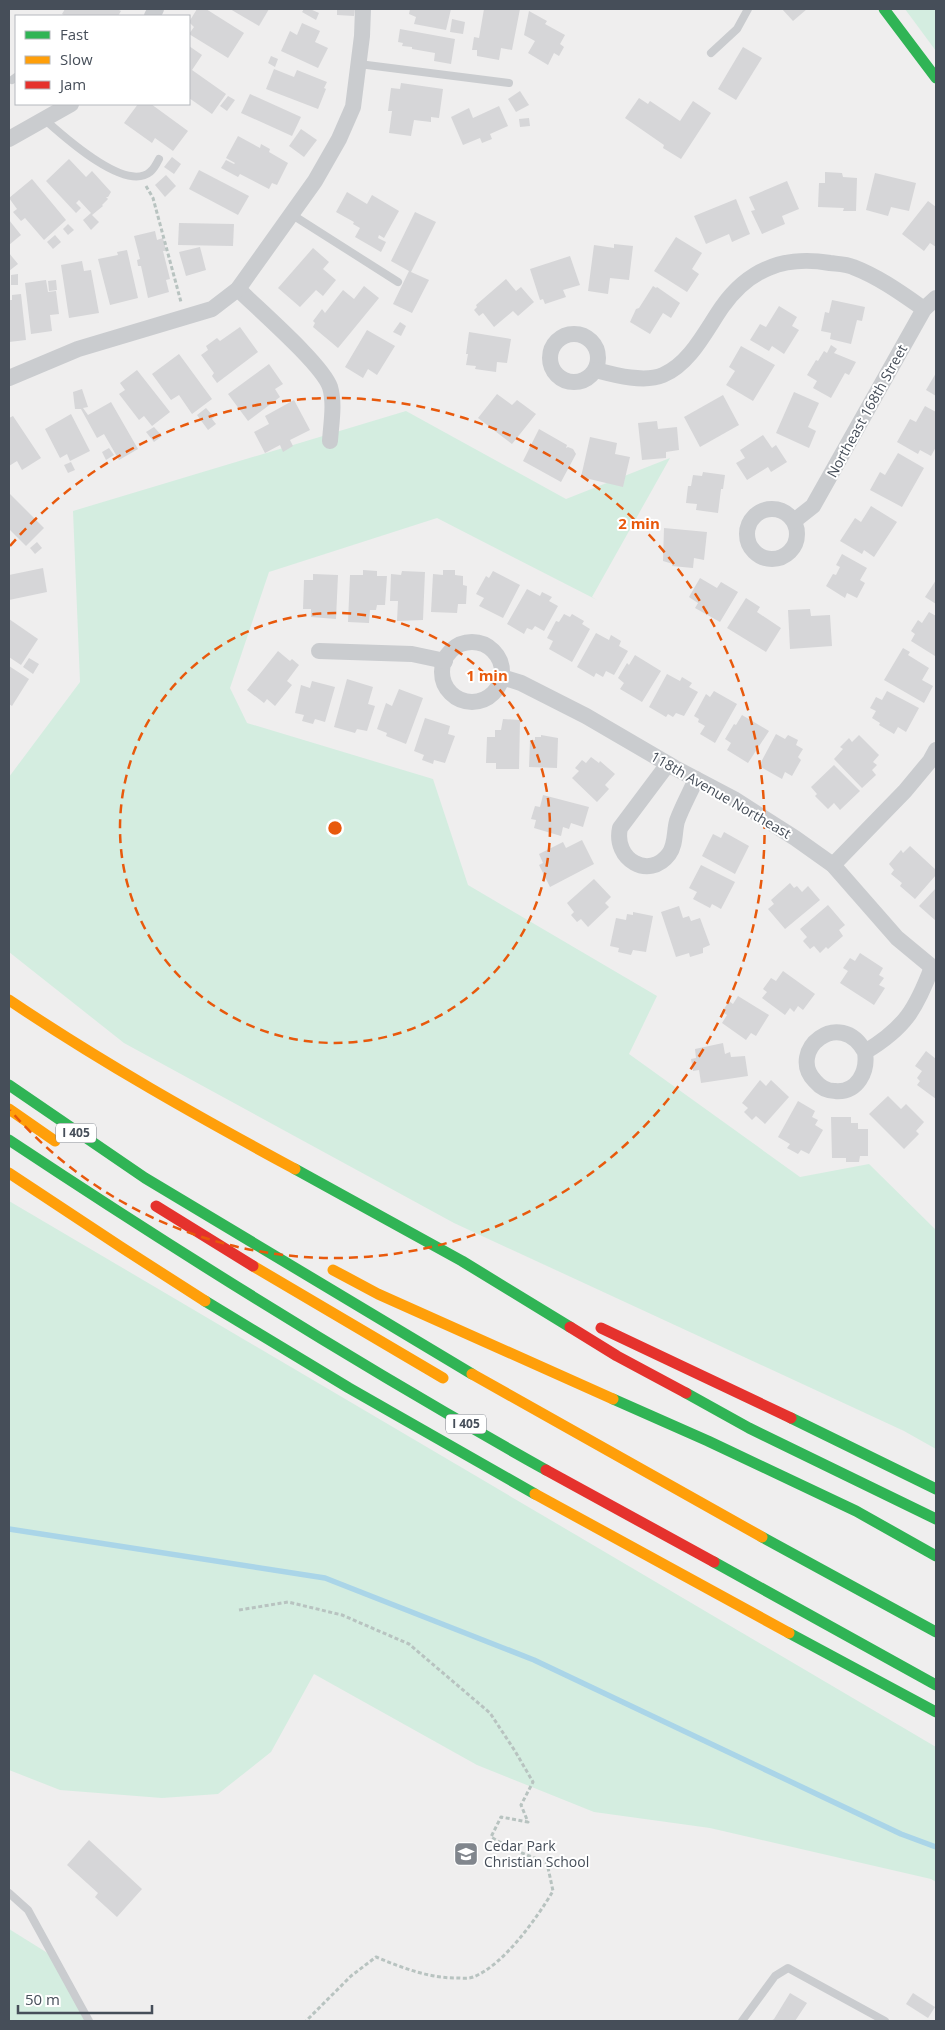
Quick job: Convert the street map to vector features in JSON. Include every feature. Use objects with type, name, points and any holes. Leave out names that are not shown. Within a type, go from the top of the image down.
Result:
[{"type":"main road","points":[[884,9],[936,78]]},
{"type":"main road","points":[[9,1000],[75,1044],[176,1104],[462,1262],[617,1356],[749,1428],[936,1519]]},
{"type":"main road","name":"I 405","points":[[9,1085],[145,1178],[496,1388],[723,1516],[936,1632]]},
{"type":"main road","name":"I 405","points":[[9,1109],[61,1145]]},
{"type":"main road","name":"I 405","points":[[9,1140],[168,1246],[360,1363],[534,1463],[936,1685]]},
{"type":"main road","name":"I 405","points":[[9,1173],[197,1297],[425,1431],[663,1564],[936,1712]]},
{"type":"main road","points":[[145,1178],[181,1186]]},
{"type":"main road","points":[[144,1198],[312,1302],[452,1383]]},
{"type":"main road","points":[[462,1262],[561,1308]]},
{"type":"main road","points":[[321,1264],[378,1294],[708,1441],[856,1511],[936,1556]]},
{"type":"main road","points":[[588,1321],[870,1455],[936,1489]]},
{"type":"street","points":[[9,378],[78,349],[212,309],[238,289],[315,181],[340,139],[353,107],[362,36],[363,9]]},
{"type":"street","points":[[9,139],[68,105]]},
{"type":"street","points":[[596,370],[625,378],[662,376],[677,366],[693,350],[726,302],[742,284],[768,267],[797,260],[850,266],[930,304]]},
{"type":"street","points":[[238,289],[317,366],[329,386],[332,408],[330,441]]},
{"type":"street","name":"Northeast 168th Street","points":[[794,521],[813,506],[930,304]]},
{"type":"street","points":[[464,643],[481,643],[495,652],[502,668],[502,677],[500,685],[488,698],[480,701],[464,701],[450,691],[445,684],[443,676],[445,661],[450,652],[457,646],[464,643]]},
{"type":"street","points":[[319,651],[412,654],[445,661]]},
{"type":"street","name":"118th Avenue Northeast","points":[[502,677],[522,683],[586,716],[668,764],[734,799],[795,838],[833,865],[897,938],[934,968]]},
{"type":"street","points":[[833,865],[905,791],[930,761],[936,750]]},
{"type":"street","points":[[668,764],[620,828],[618,836],[621,850],[630,861],[646,866],[662,862],[668,856],[674,842],[677,822],[696,779]]},
{"type":"street","points":[[865,1052],[880,1043],[907,1020],[934,968]]},
{"type":"lane","points":[[710,53],[738,29],[748,9]]},
{"type":"lane","points":[[359,64],[509,83]]},
{"type":"lane","points":[[44,119],[78,149],[106,168],[141,176],[151,172],[160,159]]},
{"type":"lane","points":[[291,214],[398,282]]},
{"type":"lane","points":[[9,1893],[28,1910],[89,2021]]},
{"type":"lane","points":[[742,2021],[775,1976],[788,1968],[885,2021]]},
{"type":"path","points":[[141,176],[153,198],[185,318]]},
{"type":"path","points":[[239,1610],[288,1602],[342,1615],[409,1644],[490,1713],[533,1782],[521,1805],[528,1822],[501,1817],[491,1837],[512,1849],[547,1863],[553,1891],[538,1915],[517,1940],[492,1965],[472,1978],[444,1978],[417,1973],[376,1957],[351,1976],[306,2021]]},
{"type":"green space","points":[[905,9],[936,9],[936,51]]},
{"type":"green space","points":[[406,411],[566,499],[670,458],[592,597],[597,600],[437,518],[269,572],[230,688],[247,723],[433,779],[468,885],[657,996],[629,1054],[800,1177],[869,1164],[936,1230],[936,1449],[904,1431],[454,1223],[124,1043],[9,952],[9,777],[80,682],[73,511]]},
{"type":"green space","points":[[9,1201],[936,1747],[936,1882],[931,1879],[710,1828],[594,1812],[477,1765],[314,1674],[271,1752],[218,1794],[162,1798],[60,1790],[9,1770]]},
{"type":"green space","points":[[9,1929],[54,1957],[88,2021],[9,2021]]},
{"type":"building","points":[[65,9],[117,9],[121,11],[119,15],[62,14]]},
{"type":"building","points":[[197,9],[206,9],[244,33],[228,58],[190,35],[194,27],[190,20]]},
{"type":"building","points":[[230,9],[269,9],[259,26]]},
{"type":"building","points":[[304,9],[310,9],[319,13],[316,20],[302,12]]},
{"type":"building","points":[[337,9],[355,9],[354,16],[337,15]]},
{"type":"building","points":[[410,9],[451,9],[446,30],[414,24],[416,17],[409,14]]},
{"type":"building","points":[[484,9],[520,9],[512,50],[501,48],[499,60],[477,56],[477,50],[472,50],[474,37],[479,38]]},
{"type":"building","points":[[782,9],[807,9],[793,21]]},
{"type":"building","points":[[529,11],[547,21],[545,24],[565,35],[560,44],[564,47],[559,56],[554,53],[548,65],[528,53],[535,41],[524,35]]},
{"type":"building","points":[[452,19],[465,22],[463,34],[450,32]]},
{"type":"building","points":[[302,23],[320,31],[315,42],[328,48],[318,68],[281,51],[290,31],[297,35]]},
{"type":"building","points":[[400,29],[455,39],[451,64],[434,61],[435,53],[402,46],[403,43],[398,42]]},
{"type":"building","points":[[190,47],[202,55],[192,70],[226,94],[212,114],[190,99]]},
{"type":"building","points":[[743,47],[762,58],[736,100],[718,89]]},
{"type":"building","points":[[271,56],[278,59],[275,67],[268,63]]},
{"type":"building","points":[[274,69],[294,77],[297,70],[327,82],[318,109],[266,89]]},
{"type":"building","points":[[401,83],[443,89],[439,118],[431,117],[431,122],[414,120],[411,136],[389,133],[392,111],[388,111],[391,88],[400,89]]},
{"type":"building","points":[[520,91],[529,105],[516,112],[508,99]]},
{"type":"building","points":[[250,94],[301,117],[292,136],[241,113]]},
{"type":"building","points":[[228,96],[235,100],[227,111],[220,106]]},
{"type":"building","points":[[639,98],[648,104],[650,101],[680,121],[693,101],[711,113],[681,159],[663,148],[664,145],[625,118]]},
{"type":"building","points":[[137,105],[152,105],[188,131],[173,151],[155,138],[152,143],[124,123]]},
{"type":"building","points":[[499,106],[508,126],[490,134],[492,139],[482,143],[480,138],[463,145],[451,117],[469,108],[473,118]]},
{"type":"building","points":[[529,118],[530,126],[520,127],[519,119]]},
{"type":"building","points":[[301,129],[317,140],[304,157],[289,146]]},
{"type":"building","points":[[238,136],[260,148],[261,144],[270,149],[269,152],[288,163],[277,185],[272,183],[269,189],[240,174],[238,177],[221,168],[226,160],[235,163],[226,158]]},
{"type":"building","points":[[172,157],[181,164],[174,174],[164,167]]},
{"type":"building","points":[[69,159],[86,177],[92,171],[111,192],[106,197],[108,199],[103,206],[92,215],[99,222],[91,230],[83,220],[91,213],[79,200],[76,203],[81,208],[76,213],[46,181]]},
{"type":"building","points":[[199,170],[249,196],[238,215],[189,189]]},
{"type":"building","points":[[825,172],[842,173],[843,177],[857,178],[856,211],[843,211],[844,208],[818,207],[819,183],[825,183]]},
{"type":"building","points":[[875,173],[916,183],[909,211],[891,207],[888,216],[866,210]]},
{"type":"building","points":[[166,175],[176,186],[165,197],[155,185]]},
{"type":"building","points":[[32,179],[66,220],[44,240],[25,218],[21,221],[13,212],[17,209],[9,198]]},
{"type":"building","points":[[787,181],[799,209],[782,216],[785,224],[762,234],[751,211],[755,210],[749,197]]},
{"type":"building","points":[[347,192],[367,204],[372,195],[399,211],[384,238],[379,235],[378,238],[386,242],[381,252],[355,237],[360,228],[353,224],[354,222],[336,212]]},
{"type":"building","points":[[736,199],[750,234],[732,242],[729,234],[706,244],[694,216]]},
{"type":"building","points":[[928,201],[936,207],[936,247],[930,243],[924,251],[902,234]]},
{"type":"building","points":[[415,212],[436,222],[411,272],[429,280],[412,313],[393,304],[409,271],[391,261]]},
{"type":"building","points":[[9,220],[21,235],[9,245]]},
{"type":"building","points":[[179,223],[234,224],[233,246],[178,245]]},
{"type":"building","points":[[68,224],[74,230],[68,235],[63,229]]},
{"type":"building","points":[[155,231],[157,240],[163,238],[166,251],[163,251],[170,279],[166,280],[169,292],[148,298],[141,266],[138,266],[137,260],[140,259],[134,236]]},
{"type":"building","points":[[55,235],[61,242],[53,249],[47,242]]},
{"type":"building","points":[[676,237],[702,253],[692,269],[699,274],[687,292],[654,271]]},
{"type":"building","points":[[614,244],[633,246],[629,280],[610,278],[608,294],[588,291],[594,245],[614,248]]},
{"type":"building","points":[[200,247],[206,270],[186,276],[179,252]]},
{"type":"building","points":[[313,248],[329,262],[323,269],[336,280],[323,296],[316,290],[300,307],[278,288]]},
{"type":"building","points":[[127,250],[138,298],[110,305],[98,259],[118,255],[117,252]]},
{"type":"building","points":[[9,253],[18,264],[9,271]]},
{"type":"building","points":[[570,256],[580,285],[563,290],[566,297],[545,304],[543,299],[540,300],[530,269]]},
{"type":"building","points":[[82,261],[84,271],[91,270],[99,313],[69,318],[61,265]]},
{"type":"building","points":[[18,274],[18,285],[11,285],[11,275]]},
{"type":"building","points":[[506,279],[516,291],[521,287],[534,302],[518,316],[513,311],[494,327],[483,313],[479,316],[474,310],[477,307],[476,305]]},
{"type":"building","points":[[46,280],[48,292],[56,291],[59,314],[50,315],[52,331],[31,334],[25,283]]},
{"type":"building","points":[[56,280],[57,290],[49,291],[48,281]]},
{"type":"building","points":[[364,286],[379,298],[338,348],[313,327],[315,323],[313,321],[322,309],[325,313],[343,290],[354,299]]},
{"type":"building","points":[[653,286],[680,303],[671,318],[663,313],[650,334],[630,322],[636,309],[639,308]]},
{"type":"building","points":[[21,294],[26,340],[9,342],[9,300],[12,300],[12,295]]},
{"type":"building","points":[[832,300],[865,307],[862,321],[857,320],[851,344],[830,339],[831,333],[821,331],[825,312],[829,313]]},
{"type":"building","points":[[779,306],[797,317],[792,326],[799,330],[784,354],[772,346],[769,351],[750,340],[760,324],[766,327]]},
{"type":"building","points":[[400,322],[406,326],[401,336],[393,332]]},
{"type":"building","points":[[240,327],[258,352],[217,383],[212,376],[214,373],[201,355],[208,350],[206,346],[217,338],[220,341]]},
{"type":"building","points":[[367,330],[395,346],[377,375],[368,369],[363,378],[345,367]]},
{"type":"building","points":[[469,332],[511,339],[507,363],[497,362],[496,372],[475,369],[476,366],[466,365]]},
{"type":"building","points":[[831,345],[837,349],[834,353],[856,362],[849,375],[845,373],[831,398],[813,388],[817,381],[807,375],[816,360],[818,361],[824,351],[827,353]]},
{"type":"building","points":[[741,346],[775,365],[753,401],[726,385],[735,371],[729,367]]},
{"type":"building","points":[[179,354],[212,399],[192,414],[179,395],[171,400],[152,374]]},
{"type":"building","points":[[269,364],[283,384],[275,389],[280,397],[248,421],[228,394]]},
{"type":"building","points":[[137,370],[170,412],[152,426],[144,416],[139,420],[119,394],[125,390],[120,383]]},
{"type":"building","points":[[936,373],[936,396],[926,390]]},
{"type":"building","points":[[82,389],[88,407],[83,408],[88,415],[111,402],[138,449],[119,460],[104,434],[97,438],[81,409],[75,409],[73,392]]},
{"type":"building","points":[[794,392],[819,403],[808,427],[816,431],[809,448],[776,433]]},
{"type":"building","points":[[497,394],[512,405],[517,400],[536,414],[512,444],[478,418]]},
{"type":"building","points":[[723,395],[739,425],[700,447],[684,417]]},
{"type":"building","points":[[294,400],[310,430],[290,440],[293,446],[283,452],[280,445],[265,453],[254,432],[269,424],[265,416]]},
{"type":"building","points":[[925,406],[936,412],[936,447],[931,456],[920,450],[918,454],[897,442],[910,419],[916,422]]},
{"type":"building","points":[[206,408],[214,417],[212,419],[216,424],[208,430],[197,415]]},
{"type":"building","points":[[71,414],[90,451],[70,461],[67,454],[60,458],[45,429]]},
{"type":"building","points":[[13,416],[41,458],[22,470],[17,461],[9,466],[9,418]]},
{"type":"building","points":[[657,421],[658,429],[677,427],[679,450],[666,452],[666,458],[642,460],[638,423]]},
{"type":"building","points":[[154,427],[162,436],[154,442],[146,432]]},
{"type":"building","points":[[539,429],[567,445],[566,448],[573,449],[576,454],[561,482],[523,461]]},
{"type":"building","points":[[763,435],[772,448],[776,445],[787,462],[771,472],[768,467],[747,480],[736,463],[745,458],[740,450]]},
{"type":"building","points":[[590,437],[617,443],[615,454],[630,457],[623,487],[581,477]]},
{"type":"building","points":[[109,448],[114,455],[106,460],[102,452]]},
{"type":"building","points":[[898,453],[924,468],[902,507],[870,490],[880,472],[885,475]]},
{"type":"building","points":[[71,462],[75,470],[68,473],[64,465]]},
{"type":"building","points":[[703,472],[725,475],[718,513],[696,510],[697,504],[686,503],[688,486],[691,486],[693,475],[702,476]]},
{"type":"building","points":[[9,493],[44,528],[26,546],[9,529]]},
{"type":"building","points":[[871,506],[897,522],[874,557],[864,550],[862,554],[840,541],[855,518],[861,522]]},
{"type":"building","points":[[664,528],[707,532],[704,560],[694,558],[693,568],[672,566],[673,564],[663,561]]},
{"type":"building","points":[[37,542],[42,548],[35,554],[30,548]]},
{"type":"building","points":[[842,554],[867,568],[860,580],[865,583],[857,598],[847,593],[845,598],[826,586],[833,574],[836,575],[840,567],[836,565]]},
{"type":"building","points":[[43,568],[47,592],[9,600],[9,575]]},
{"type":"building","points":[[363,570],[377,571],[377,576],[387,576],[385,605],[377,605],[376,610],[370,610],[369,623],[348,622],[350,575],[363,575]]},
{"type":"building","points":[[443,570],[455,570],[455,575],[463,576],[463,585],[467,586],[466,604],[458,604],[457,613],[431,612],[433,574],[443,575]]},
{"type":"building","points":[[402,571],[425,572],[423,620],[397,621],[398,601],[390,601],[391,574],[401,575]]},
{"type":"building","points":[[493,571],[520,585],[503,618],[479,606],[484,598],[476,594],[486,576],[489,578]]},
{"type":"building","points":[[313,574],[338,575],[336,619],[311,617],[311,609],[303,609],[304,580],[313,580]]},
{"type":"building","points":[[700,578],[717,588],[721,582],[738,592],[720,622],[695,608],[698,603],[689,597]]},
{"type":"building","points":[[936,580],[936,604],[925,597]]},
{"type":"building","points":[[527,589],[540,596],[542,592],[552,597],[549,601],[558,606],[544,631],[535,626],[532,630],[527,628],[524,634],[507,624]]},
{"type":"building","points":[[746,598],[760,607],[757,612],[781,628],[766,652],[727,628]]},
{"type":"building","points":[[810,609],[811,616],[830,615],[832,646],[790,649],[788,610]]},
{"type":"building","points":[[929,612],[936,616],[935,656],[911,641],[915,634],[911,631],[918,620],[922,623]]},
{"type":"building","points":[[564,614],[570,617],[572,614],[584,621],[582,624],[590,629],[572,662],[549,649],[553,641],[547,638],[556,621],[559,622]]},
{"type":"building","points":[[9,619],[38,639],[21,665],[9,657]]},
{"type":"building","points":[[596,633],[609,640],[611,635],[621,641],[619,646],[628,651],[614,675],[606,671],[603,677],[596,673],[594,677],[577,667]]},
{"type":"building","points":[[903,648],[910,652],[908,655],[929,668],[922,680],[933,686],[924,703],[884,680]]},
{"type":"building","points":[[278,651],[290,661],[292,659],[299,665],[287,681],[292,685],[275,706],[267,699],[264,703],[247,690]]},
{"type":"building","points":[[635,655],[661,671],[642,702],[620,689],[624,683],[618,678],[627,663],[629,665]]},
{"type":"building","points":[[29,658],[39,664],[33,674],[23,667]]},
{"type":"building","points":[[9,666],[29,679],[12,706],[9,704]]},
{"type":"building","points":[[667,674],[680,681],[682,677],[692,683],[689,687],[698,692],[684,716],[676,713],[673,717],[668,714],[666,717],[649,707]]},
{"type":"building","points":[[347,679],[373,687],[368,704],[375,706],[367,731],[357,729],[355,733],[334,727]]},
{"type":"building","points":[[312,681],[335,687],[325,722],[315,719],[313,724],[302,721],[304,715],[295,713],[301,685],[310,688]]},
{"type":"building","points":[[399,689],[423,698],[406,744],[386,736],[387,733],[377,729],[386,703],[392,706]]},
{"type":"building","points":[[714,691],[737,704],[715,743],[700,734],[705,726],[698,722],[699,719],[694,716],[706,694],[710,697]]},
{"type":"building","points":[[887,691],[919,708],[906,732],[898,727],[894,734],[879,725],[880,723],[872,718],[876,711],[870,708],[876,697],[882,700]]},
{"type":"building","points":[[742,715],[769,731],[748,763],[727,750],[731,743],[725,739]]},
{"type":"building","points":[[425,718],[450,726],[448,734],[455,736],[445,763],[434,760],[433,764],[422,760],[424,755],[414,751]]},
{"type":"building","points":[[503,719],[520,720],[519,769],[496,769],[496,763],[486,763],[487,737],[495,737],[495,730],[501,730]]},
{"type":"building","points":[[776,734],[785,739],[788,735],[798,740],[796,745],[803,749],[798,757],[801,760],[792,776],[785,772],[782,779],[759,766]]},
{"type":"building","points":[[541,735],[558,738],[557,768],[529,767],[530,740],[535,740],[535,737],[541,737]]},
{"type":"building","points":[[859,735],[879,755],[873,762],[877,765],[872,770],[876,775],[862,788],[834,759],[843,749],[840,747],[849,738],[852,742]]},
{"type":"building","points":[[591,757],[599,763],[600,761],[615,774],[605,785],[609,789],[597,802],[572,778],[579,771],[575,768],[582,760],[586,763]]},
{"type":"building","points":[[834,765],[860,791],[840,810],[834,803],[828,809],[815,796],[817,794],[811,787]]},
{"type":"building","points":[[543,795],[589,807],[583,827],[571,823],[569,829],[563,827],[561,836],[534,828],[536,820],[531,819],[535,806],[540,807]]},
{"type":"building","points":[[724,832],[749,846],[735,874],[702,856],[713,834],[721,838]]},
{"type":"building","points":[[582,840],[594,864],[550,887],[539,865],[543,863],[539,854],[563,842],[566,848]]},
{"type":"building","points":[[910,846],[936,870],[936,875],[915,899],[900,886],[902,883],[891,874],[894,870],[889,864],[901,850],[903,853]]},
{"type":"building","points":[[701,865],[735,882],[721,909],[712,904],[710,908],[693,899],[697,892],[689,888]]},
{"type":"building","points":[[594,879],[611,897],[605,903],[609,907],[588,927],[581,919],[577,922],[571,915],[574,912],[567,903]]},
{"type":"building","points":[[790,883],[794,888],[797,886],[802,892],[808,886],[820,900],[785,929],[768,909],[774,904],[771,900]]},
{"type":"building","points":[[936,888],[936,921],[919,906]]},
{"type":"building","points":[[828,905],[845,925],[839,930],[843,936],[828,949],[826,947],[820,953],[814,946],[810,949],[803,941],[807,937],[800,929]]},
{"type":"building","points":[[679,906],[683,918],[689,916],[691,921],[700,918],[710,945],[703,948],[703,953],[690,957],[689,953],[676,957],[661,912]]},
{"type":"building","points":[[633,912],[653,916],[646,952],[633,950],[631,955],[618,952],[619,948],[610,946],[616,918],[626,920],[627,914],[633,915]]},
{"type":"building","points":[[860,953],[883,968],[879,975],[884,978],[879,985],[885,988],[874,1005],[840,983],[848,971],[843,968],[850,958],[855,961]]},
{"type":"building","points":[[783,971],[815,994],[803,1010],[798,1006],[794,1012],[790,1008],[785,1015],[762,998],[767,992],[763,989],[771,978],[776,981]]},
{"type":"building","points":[[738,996],[769,1015],[756,1036],[751,1033],[746,1040],[722,1023],[727,1015],[722,1012],[729,1001],[733,1004]]},
{"type":"building","points":[[723,1043],[725,1054],[730,1052],[731,1057],[745,1056],[748,1076],[701,1083],[699,1070],[693,1071],[691,1059],[696,1058],[695,1049]]},
{"type":"building","points":[[926,1051],[936,1059],[936,1099],[917,1085],[920,1081],[917,1078],[922,1071],[915,1066]]},
{"type":"building","points":[[760,1080],[766,1086],[771,1080],[789,1097],[765,1124],[756,1116],[752,1120],[744,1112],[748,1108],[742,1103]]},
{"type":"building","points":[[888,1096],[901,1109],[906,1104],[924,1122],[916,1131],[919,1134],[904,1149],[869,1114]]},
{"type":"building","points":[[798,1101],[815,1111],[812,1117],[818,1120],[815,1125],[823,1130],[809,1154],[801,1150],[798,1154],[787,1148],[790,1144],[778,1137]]},
{"type":"building","points":[[831,1117],[851,1117],[851,1123],[858,1123],[858,1129],[868,1129],[868,1156],[860,1156],[859,1162],[846,1162],[846,1158],[832,1158]]},
{"type":"building","points":[[89,1840],[142,1889],[117,1917],[95,1897],[98,1893],[67,1865]]},
{"type":"building","points":[[790,1993],[807,2003],[795,2021],[771,2021],[774,2019]]},
{"type":"building","points":[[913,1993],[935,2007],[928,2018],[906,2004]]},
{"type":"waterway","points":[[9,1529],[325,1578],[534,1660],[901,1834],[936,1847]]},
{"type":"traffic: fast","points":[[884,9],[936,78]]},
{"type":"traffic: fast","points":[[9,1085],[145,1178],[472,1374]]},
{"type":"traffic: fast","points":[[9,1140],[274,1310],[546,1470]]},
{"type":"traffic: fast","points":[[295,1169],[462,1261],[570,1327]]},
{"type":"traffic: fast","points":[[205,1301],[349,1388],[535,1494]]},
{"type":"traffic: fast","points":[[686,1393],[749,1428],[936,1519]]},
{"type":"traffic: fast","points":[[613,1399],[708,1441],[856,1511],[936,1556]]},
{"type":"traffic: fast","points":[[791,1418],[936,1489]]},
{"type":"traffic: fast","points":[[762,1537],[936,1632]]},
{"type":"traffic: fast","points":[[714,1562],[936,1685]]},
{"type":"traffic: fast","points":[[789,1633],[936,1712]]},
{"type":"traffic: slow","points":[[9,1000],[150,1088],[295,1169]]},
{"type":"traffic: slow","points":[[9,1109],[55,1141]]},
{"type":"traffic: slow","points":[[9,1173],[205,1301]]},
{"type":"traffic: slow","points":[[253,1266],[443,1378]]},
{"type":"traffic: slow","points":[[333,1270],[378,1294],[613,1399]]},
{"type":"traffic: slow","points":[[472,1374],[762,1537]]},
{"type":"traffic: slow","points":[[535,1494],[789,1633]]},
{"type":"traffic: jam","points":[[156,1206],[253,1266]]},
{"type":"traffic: jam","points":[[570,1327],[617,1356],[686,1393]]},
{"type":"traffic: jam","points":[[601,1328],[791,1418]]},
{"type":"traffic: jam","points":[[546,1470],[714,1562]]},
{"type":"place","name":"Cedar Park Christian School","points":[[466,1854]]}]
